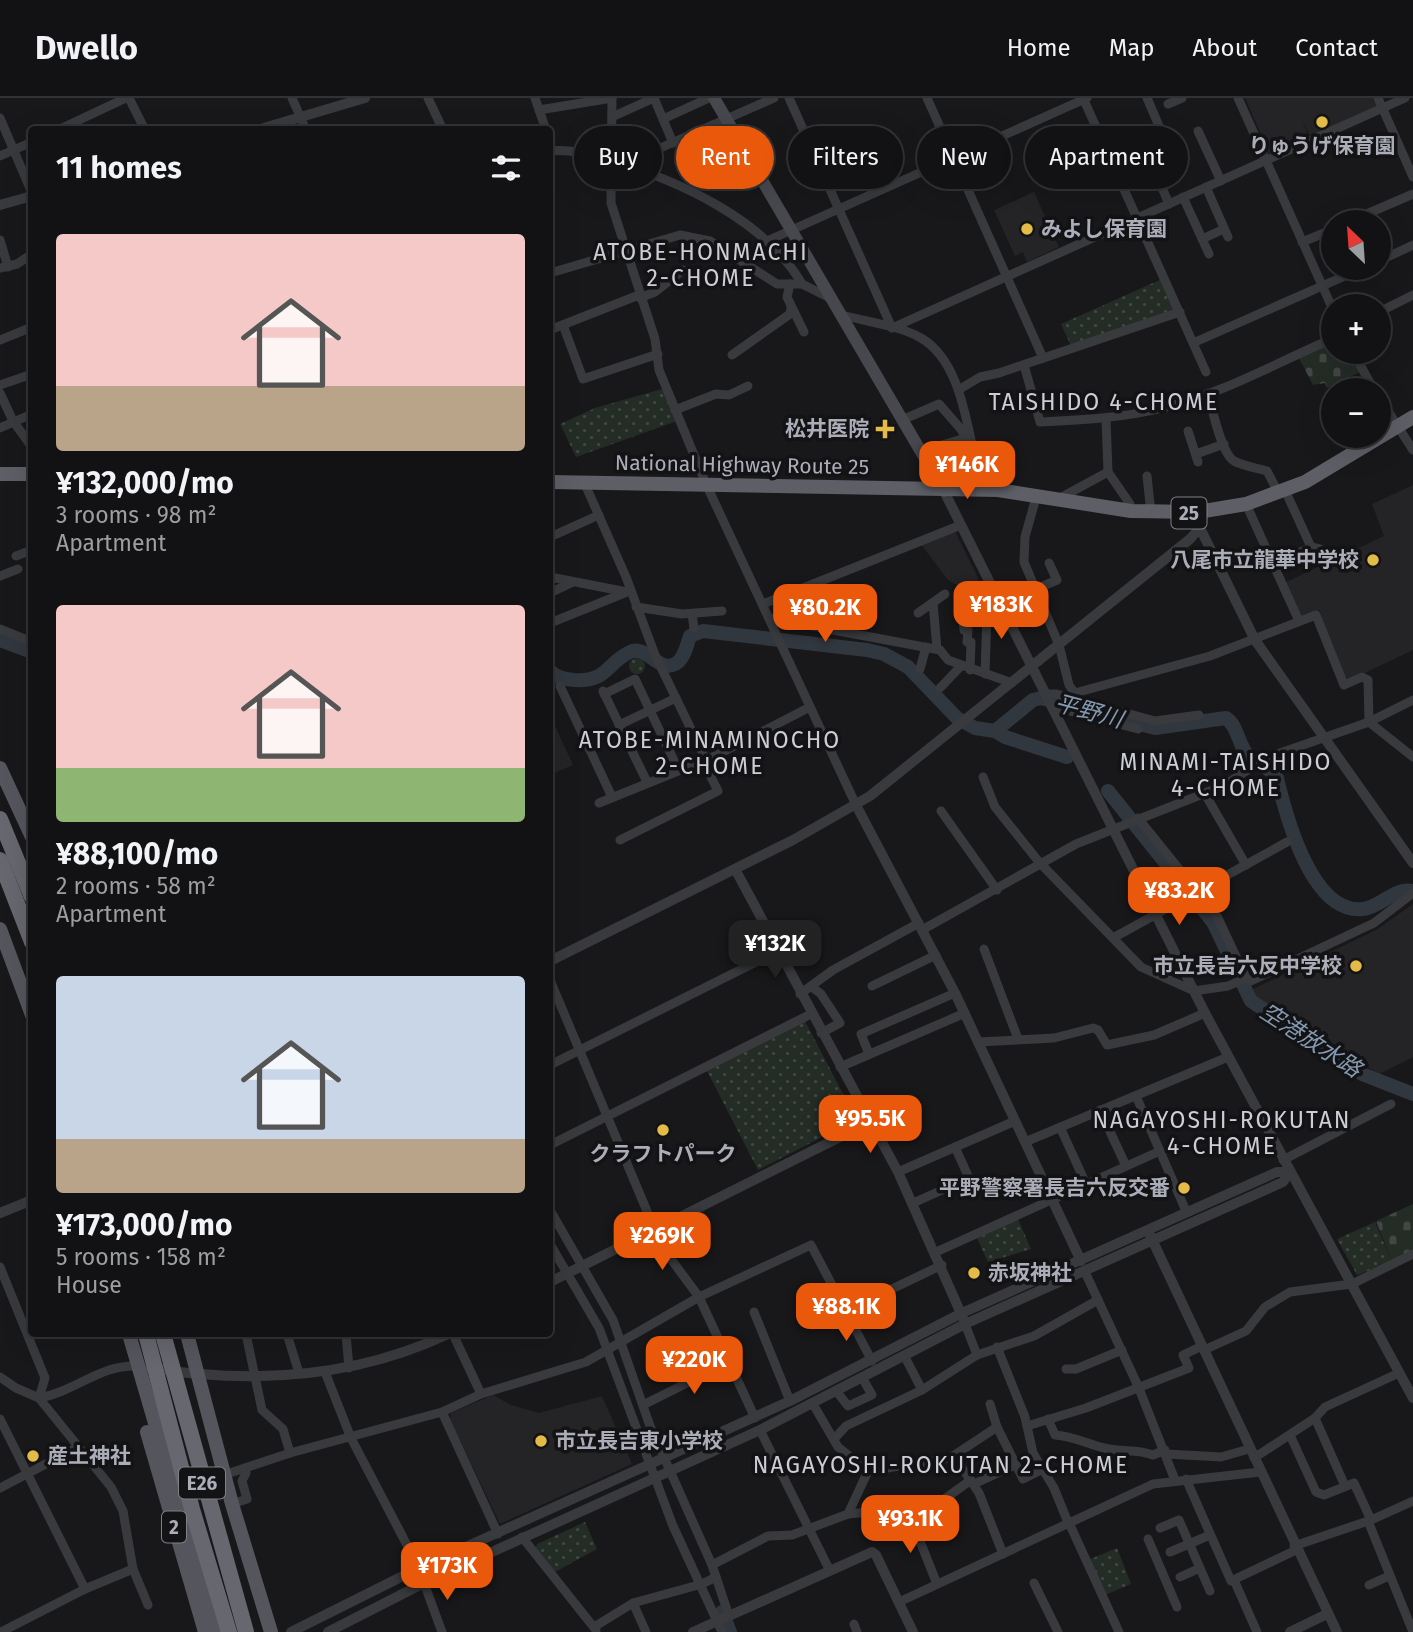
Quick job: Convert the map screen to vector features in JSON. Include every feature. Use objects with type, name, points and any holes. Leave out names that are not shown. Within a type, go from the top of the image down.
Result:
[{"type":"highway","name":"National Highway Route 25","points":[[553,482],[998,490],[1037,494],[1131,511],[1198,512],[1246,504],[1281,491],[1349,457],[1413,417]]},
{"type":"highway","points":[[0,474],[28,474]]},
{"type":"highway","points":[[0,818],[28,887]]},
{"type":"highway","points":[[0,860],[28,932]]},
{"type":"highway","name":"E26","points":[[147,1337],[192,1509],[229,1632]]},
{"type":"highway","name":"E26","points":[[164,1337],[246,1632]]},
{"type":"main road","points":[[712,98],[727,119],[944,491]]},
{"type":"main road","points":[[0,768],[28,828]]},
{"type":"main road","points":[[0,929],[28,1004]]},
{"type":"main road","name":"2","points":[[130,1337],[216,1632]]},
{"type":"main road","points":[[188,1337],[225,1481],[271,1632]]},
{"type":"main road","name":"2","points":[[138,1366],[134,1380],[159,1477],[205,1632]]},
{"type":"street","points":[[67,126],[128,98],[143,126]]},
{"type":"street","points":[[292,98],[304,126]]},
{"type":"street","points":[[271,126],[365,98]]},
{"type":"street","points":[[428,98],[441,126]]},
{"type":"street","points":[[535,98],[545,126]]},
{"type":"street","points":[[539,110],[612,98],[612,126]]},
{"type":"street","points":[[612,117],[654,98],[673,143]]},
{"type":"street","points":[[663,119],[712,98]]},
{"type":"street","points":[[662,148],[774,98]]},
{"type":"street","points":[[789,98],[892,328]]},
{"type":"street","points":[[927,98],[939,126]]},
{"type":"street","points":[[1011,131],[1085,98],[1097,126]]},
{"type":"street","points":[[1147,98],[1159,126]]},
{"type":"street","points":[[1168,104],[1182,98]]},
{"type":"street","points":[[1238,98],[1326,294]]},
{"type":"street","points":[[1378,98],[1413,177]]},
{"type":"street","points":[[892,328],[1405,98]]},
{"type":"street","points":[[0,118],[28,185]]},
{"type":"street","points":[[1198,131],[1221,181]]},
{"type":"street","points":[[0,156],[28,144]]},
{"type":"street","points":[[553,147],[574,151]]},
{"type":"street","points":[[767,241],[917,173]]},
{"type":"street","points":[[662,177],[702,196],[767,241],[802,284],[832,299]]},
{"type":"street","points":[[1202,239],[1226,233],[1206,187]]},
{"type":"street","points":[[612,189],[612,209],[658,355],[659,370],[706,484],[850,794],[965,1013],[1122,1350],[1166,1452],[1175,1480]]},
{"type":"street","points":[[968,189],[1043,358]]},
{"type":"street","points":[[1125,189],[1206,372]]},
{"type":"street","points":[[1163,189],[1169,204]]},
{"type":"street","points":[[1376,210],[1413,194]]},
{"type":"street","points":[[0,205],[28,196]]},
{"type":"street","points":[[1184,197],[1209,254]]},
{"type":"street","points":[[553,272],[680,235],[710,241],[777,284],[802,284]]},
{"type":"street","points":[[1302,243],[1321,235]]},
{"type":"street","points":[[0,240],[4,267],[28,256]]},
{"type":"street","points":[[1391,255],[1413,245]]},
{"type":"street","points":[[553,329],[655,292],[683,270]]},
{"type":"street","points":[[1193,343],[1336,280]]},
{"type":"street","points":[[790,284],[787,293],[791,308],[804,332]]},
{"type":"street","points":[[1391,306],[1413,295]]},
{"type":"street","points":[[732,355],[790,314],[791,308]]},
{"type":"street","points":[[960,389],[980,377],[1024,365],[1180,312]]},
{"type":"street","points":[[842,315],[921,338],[933,348],[960,389],[973,449]]},
{"type":"street","points":[[563,325],[583,379],[658,355]]},
{"type":"street","points":[[0,340],[28,329]]},
{"type":"street","points":[[1024,365],[1040,422],[1106,419],[1165,408],[1208,393],[1321,344]]},
{"type":"street","points":[[28,376],[0,386],[13,422],[28,442]]},
{"type":"street","points":[[675,410],[716,394],[729,395],[748,386]]},
{"type":"street","points":[[1208,393],[1224,444],[1235,461],[1267,471],[1311,547]]},
{"type":"street","points":[[902,420],[939,404],[966,438],[998,490]]},
{"type":"street","points":[[0,428],[28,416]]},
{"type":"street","points":[[1391,416],[1413,450]]},
{"type":"street","points":[[1106,419],[1108,472],[1130,504],[1131,511]]},
{"type":"street","points":[[1188,431],[1197,458],[1224,444]]},
{"type":"street","points":[[921,451],[966,438]]},
{"type":"street","points":[[1060,498],[1108,472]]},
{"type":"street","points":[[1147,475],[1152,513]]},
{"type":"street","points":[[584,482],[629,592],[718,791],[620,840]]},
{"type":"street","points":[[944,491],[1205,1013],[1283,1160],[1405,1376],[1413,1398]]},
{"type":"street","points":[[1037,494],[1023,548],[1034,590],[1059,645],[1069,685],[1078,697],[1078,713]]},
{"type":"street","points":[[1246,504],[1299,621]]},
{"type":"street","points":[[1198,512],[1200,528],[1255,640],[1413,863]]},
{"type":"street","points":[[553,536],[599,515]]},
{"type":"street","points":[[762,604],[961,525]]},
{"type":"street","points":[[553,960],[856,805],[910,766],[1200,528]]},
{"type":"street","points":[[1273,565],[1311,547],[1320,549],[1324,560]]},
{"type":"street","points":[[16,555],[28,551]]},
{"type":"street","points":[[1034,590],[1057,580],[1049,563]]},
{"type":"street","points":[[0,576],[18,569]]},
{"type":"street","points":[[553,578],[629,592]]},
{"type":"street","points":[[553,592],[573,582]]},
{"type":"street","points":[[553,622],[629,592]]},
{"type":"street","points":[[940,688],[966,668],[971,642],[967,642],[968,630],[958,630],[964,593]]},
{"type":"street","points":[[918,613],[945,594]]},
{"type":"street","points":[[985,674],[987,612],[998,600],[1003,597],[1022,606],[1019,614],[1023,618],[1046,615]]},
{"type":"street","points":[[933,603],[937,649]]},
{"type":"street","points":[[636,607],[692,614],[722,611]]},
{"type":"street","points":[[692,614],[694,628]]},
{"type":"street","points":[[1078,697],[1255,640],[1316,615],[1344,685],[1362,677],[1368,680],[1369,722]]},
{"type":"street","points":[[769,618],[937,649],[948,660],[1012,683]]},
{"type":"street","points":[[0,629],[28,640]]},
{"type":"street","points":[[920,669],[926,647]]},
{"type":"street","points":[[646,782],[603,692],[635,679],[678,769]]},
{"type":"street","points":[[560,686],[612,797]]},
{"type":"street","points":[[1045,694],[1078,697],[1155,721],[1199,715]]},
{"type":"street","points":[[619,725],[676,698]]},
{"type":"street","points":[[800,994],[833,970],[997,890],[1039,862],[1112,827],[1205,794],[1260,762],[1369,722],[1413,700]]},
{"type":"street","points":[[1051,706],[1138,729]]},
{"type":"street","points":[[599,803],[703,758],[713,757],[810,707]]},
{"type":"street","points":[[1369,722],[1413,757]]},
{"type":"street","points":[[983,777],[995,807],[1039,862],[1140,967],[1194,991],[1228,986],[1246,978]]},
{"type":"street","points":[[1205,794],[1246,864]]},
{"type":"street","points":[[941,811],[997,890]]},
{"type":"street","points":[[1138,818],[1217,916],[1246,978],[1251,981],[1374,923],[1413,894]]},
{"type":"street","points":[[1113,937],[1287,842]]},
{"type":"street","points":[[735,869],[898,1172],[942,1265],[977,1355]]},
{"type":"street","points":[[984,949],[1018,1039]]},
{"type":"street","points":[[553,1063],[778,951]]},
{"type":"street","points":[[872,986],[936,955]]},
{"type":"street","points":[[553,987],[662,1247],[699,1297],[755,1418]]},
{"type":"street","points":[[812,987],[821,993],[840,1023],[821,1033]]},
{"type":"street","points":[[869,1054],[861,1034],[955,993]]},
{"type":"street","points":[[840,1067],[965,1013]]},
{"type":"street","points":[[978,1042],[1054,1038],[1093,1028],[1098,1030],[1107,1045],[1154,1035],[1205,1013]]},
{"type":"street","points":[[553,1143],[811,1014]]},
{"type":"street","points":[[1025,1142],[1228,1057]]},
{"type":"street","points":[[1136,1096],[1186,1211]]},
{"type":"street","points":[[1283,1160],[1391,1104]]},
{"type":"street","points":[[1100,1110],[1126,1166]]},
{"type":"street","points":[[898,1172],[1015,1121]]},
{"type":"street","points":[[553,1280],[870,1122]]},
{"type":"street","points":[[1060,1127],[1086,1184]]},
{"type":"street","points":[[913,1203],[969,1178],[955,1147]]},
{"type":"street","points":[[936,1252],[1160,1151]]},
{"type":"street","points":[[1083,1267],[1147,1227],[1276,1172],[1290,1172]]},
{"type":"street","points":[[291,1632],[419,1568],[665,1460],[963,1318],[1152,1240],[1283,1182],[1290,1172]]},
{"type":"street","points":[[0,1213],[28,1202]]},
{"type":"street","points":[[553,1215],[613,1321],[645,1404],[650,1426],[712,1565],[729,1616]]},
{"type":"street","points":[[1147,1227],[1295,1548],[1337,1632]]},
{"type":"street","points":[[225,1481],[245,1468],[290,1453],[442,1412],[481,1394],[586,1362],[699,1297],[811,1245],[872,1362]]},
{"type":"street","points":[[553,1249],[599,1328],[655,1479],[720,1626]]},
{"type":"street","points":[[1027,1426],[1189,1367],[1183,1355],[1246,1331],[1265,1307],[1290,1292],[1352,1284],[1413,1254]]},
{"type":"street","points":[[846,1311],[942,1265]]},
{"type":"street","points":[[0,1267],[28,1336]]},
{"type":"street","points":[[834,1439],[846,1426],[922,1390],[977,1355],[1034,1336],[1098,1300]]},
{"type":"street","points":[[754,1312],[790,1401]]},
{"type":"street","points":[[328,1632],[522,1537],[671,1472],[813,1405],[905,1357],[963,1318]]},
{"type":"street","points":[[28,1337],[45,1378],[39,1398]]},
{"type":"street","points":[[247,1337],[257,1375],[262,1409],[283,1429],[290,1453]]},
{"type":"street","points":[[288,1337],[299,1373]]},
{"type":"street","points":[[346,1337],[349,1368]]},
{"type":"street","points":[[39,1398],[73,1389],[99,1373],[124,1366],[199,1376],[325,1372],[401,1353],[442,1337]]},
{"type":"street","points":[[452,1337],[481,1394]]},
{"type":"street","points":[[997,1347],[1027,1426],[1033,1453],[1119,1632]]},
{"type":"street","points":[[1066,1369],[1076,1369],[1122,1350]]},
{"type":"street","points":[[905,1357],[922,1390]]},
{"type":"street","points":[[645,1404],[729,1363]]},
{"type":"street","points":[[325,1372],[351,1438],[419,1568]]},
{"type":"street","points":[[1048,1419],[1055,1435],[1069,1435],[1109,1449],[1141,1450],[1153,1455],[1166,1452],[1232,1456],[1252,1453],[1290,1435],[1315,1418],[1325,1407],[1405,1376]]},
{"type":"street","points":[[0,1377],[39,1398],[111,1487],[122,1511],[133,1569],[148,1605]]},
{"type":"street","points":[[837,1392],[848,1406],[872,1395],[863,1379]]},
{"type":"street","points":[[990,1404],[997,1427],[1023,1479],[1043,1469]]},
{"type":"street","points":[[813,1405],[843,1453],[868,1471],[954,1456],[997,1427]]},
{"type":"street","points":[[442,1412],[498,1534]]},
{"type":"street","points":[[1315,1418],[1345,1486]]},
{"type":"street","points":[[0,1419],[85,1589]]},
{"type":"street","points":[[760,1430],[829,1569]]},
{"type":"street","points":[[1290,1435],[1316,1492],[1324,1495],[1354,1483],[1413,1632]]},
{"type":"street","points":[[0,1488],[79,1447]]},
{"type":"street","points":[[954,1456],[973,1482],[1003,1553]]},
{"type":"street","points":[[712,1565],[768,1536],[792,1535],[848,1514],[878,1511],[910,1516],[929,1513],[973,1482],[1015,1465]]},
{"type":"street","points":[[232,1504],[247,1499],[242,1481],[245,1468]]},
{"type":"street","points":[[848,1514],[868,1471]]},
{"type":"street","points":[[899,1602],[1153,1484],[1260,1472]]},
{"type":"street","points":[[1186,1479],[1231,1581],[1234,1580],[1257,1632]]},
{"type":"street","points":[[225,1481],[242,1481]]},
{"type":"street","points":[[1234,1580],[1295,1548],[1413,1501]]},
{"type":"street","points":[[910,1516],[937,1584]]},
{"type":"street","points":[[1160,1528],[1179,1520],[1210,1591]]},
{"type":"street","points":[[1170,1552],[1210,1535]]},
{"type":"street","points":[[522,1537],[596,1629],[633,1602],[702,1584],[716,1577]]},
{"type":"street","points":[[1148,1539],[1177,1607]]},
{"type":"street","points":[[693,1632],[720,1626],[729,1616],[872,1552],[913,1632]]},
{"type":"street","points":[[1180,1577],[1200,1568]]},
{"type":"street","points":[[1,1632],[85,1589],[133,1569]]},
{"type":"street","points":[[1369,1585],[1389,1576]]},
{"type":"street","points":[[424,1583],[442,1632]]},
{"type":"street","points":[[1034,1583],[1058,1632]]},
{"type":"street","points":[[633,1602],[646,1632]]},
{"type":"street","points":[[1290,1632],[1327,1614]]},
{"type":"shaded area","points":[[1245,98],[1373,98],[1377,106],[1310,136],[1302,121],[1309,137],[1270,155]]},
{"type":"shaded area","name":"みよし保育園","points":[[1034,192],[1059,247],[1027,262],[1023,252],[1015,256],[994,210]]},
{"type":"shaded area","name":"八尾市立龍華中学校","points":[[1413,485],[1413,650],[1350,680],[1344,677],[1319,610],[1300,619],[1284,583],[1384,536],[1372,504]]},
{"type":"shaded area","points":[[955,531],[979,580],[967,591],[948,580],[920,543]]},
{"type":"shaded area","points":[[553,722],[573,765],[553,774]]},
{"type":"shaded area","name":"市立長吉六反中学校","points":[[1413,904],[1413,1057],[1379,1074],[1253,998],[1249,991],[1376,930]]},
{"type":"shaded area","name":"市立長吉東小学校","points":[[493,1395],[511,1405],[539,1413],[602,1396],[632,1464],[500,1524],[450,1419],[451,1413]]},
{"type":"green space","points":[[1162,279],[1175,306],[1174,312],[1071,346],[1061,324]]},
{"type":"green space","points":[[1321,345],[1321,364],[1356,364],[1360,372],[1348,378],[1321,378],[1321,384],[1313,385],[1298,356]]},
{"type":"green space","points":[[662,389],[677,421],[576,457],[560,424],[595,408]]},
{"type":"green space","points":[[637,658],[643,660],[643,672],[637,674],[631,672],[629,666],[631,660]]},
{"type":"green space","points":[[805,1021],[853,1113],[847,1124],[758,1170],[707,1071]]},
{"type":"green space","points":[[1413,1204],[1413,1252],[1392,1262],[1376,1221]]},
{"type":"green space","points":[[1018,1219],[1031,1249],[988,1262],[977,1238]]},
{"type":"green space","points":[[1375,1222],[1392,1262],[1357,1275],[1337,1239]]},
{"type":"green space","points":[[585,1522],[597,1549],[555,1572],[536,1548],[537,1544]]},
{"type":"green space","points":[[1117,1548],[1131,1584],[1105,1595],[1088,1560]]},
{"type":"waterway","name":"平野川","points":[[553,673],[574,680],[594,678],[622,656],[636,651],[669,666],[681,659],[690,636],[703,631],[867,650],[884,654],[908,667],[957,718],[975,728],[995,731],[1005,737],[1067,757]]},
{"type":"waterway","points":[[0,640],[28,650]]},
{"type":"waterway","name":"平野川","points":[[995,731],[1033,700],[1041,698],[1155,728],[1226,718],[1233,725],[1249,757],[1270,770],[1277,778],[1304,860],[1329,896],[1345,907],[1363,909],[1394,894],[1413,891]]},
{"type":"waterway","name":"空港放水路","points":[[1108,791],[1213,922],[1251,1001],[1362,1074],[1413,1094]]},
{"type":"waterway","points":[[722,1612],[730,1632]]},
{"type":"place","name":"りゅうげ保育園","points":[[1322,122]]},
{"type":"place","name":"みよし保育園","points":[[1027,229]]},
{"type":"place","name":"松井医院","points":[[885,429]]},
{"type":"place","name":"八尾市立龍華中学校","points":[[1373,560]]},
{"type":"place","name":"市立長吉六反中学校","points":[[1356,966]]},
{"type":"place","name":"クラフトパーク","points":[[663,1130]]},
{"type":"place","name":"平野警察署長吉六反交番","points":[[1184,1188]]},
{"type":"place","name":"赤坂神社","points":[[974,1273]]},
{"type":"place","name":"市立長吉東小学校","points":[[541,1441]]},
{"type":"place","name":"産土神社","points":[[33,1456]]},
{"type":"district","name":"ATOBE-HONMACHI 2-CHOME","points":[[701,265]]},
{"type":"district","name":"TAISHIDO 4-CHOME","points":[[1104,402]]},
{"type":"district","name":"ATOBE-MINAMINOCHO 2-CHOME","points":[[710,753]]},
{"type":"district","name":"MINAMI-TAISHIDO 4-CHOME","points":[[1226,775]]},
{"type":"district","name":"NAGAYOSHI-ROKUTAN 4-CHOME","points":[[1222,1133]]},
{"type":"district","name":"NAGAYOSHI-ROKUTAN 2-CHOME","points":[[941,1465]]}]
